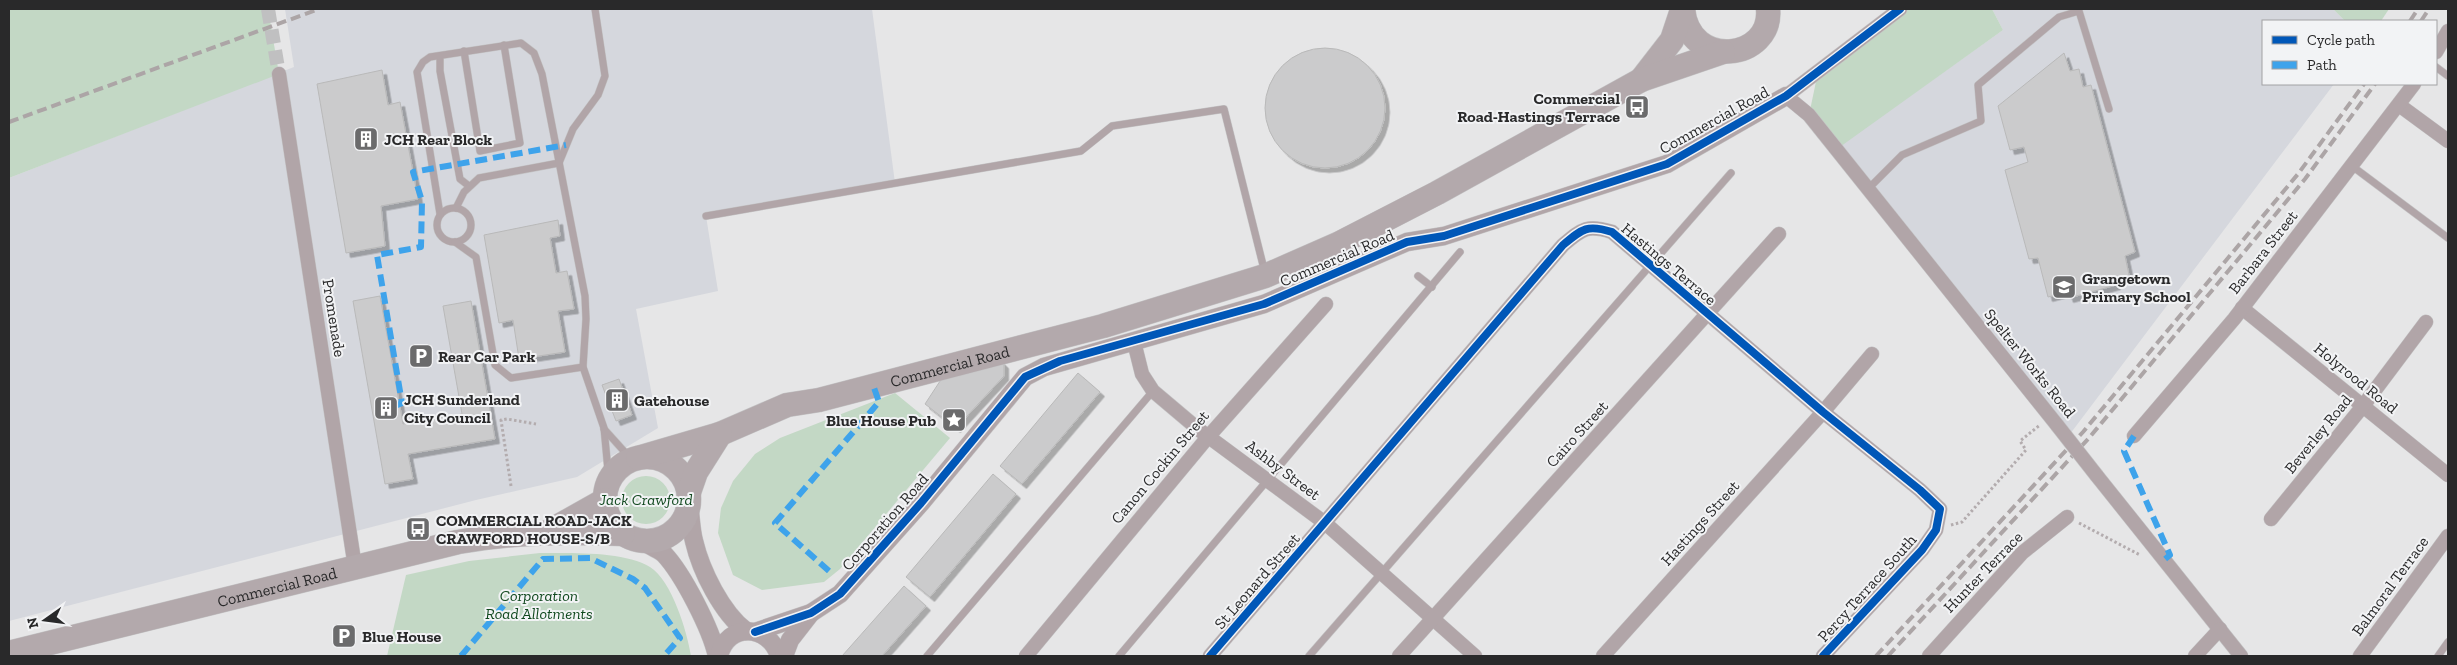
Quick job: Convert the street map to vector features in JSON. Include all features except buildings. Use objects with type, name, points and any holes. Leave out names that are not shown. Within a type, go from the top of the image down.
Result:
[{"type":"highway","points":[[1682,9],[1688,31],[1698,42],[1715,51],[1723,52]]},
{"type":"highway","name":"Commercial Road","points":[[1641,80],[1672,40],[1680,21],[1682,9]]},
{"type":"highway","name":"Commercial Road","points":[[635,459],[720,434],[787,405],[819,400],[1103,326],[1265,276],[1338,244],[1437,193],[1641,80],[1723,52],[1738,51],[1759,37],[1768,15]]},
{"type":"highway","points":[[689,499],[680,473],[668,462],[653,457],[635,459],[617,469],[607,490],[607,512],[613,524],[633,538],[658,540],[676,531],[685,519],[696,472],[720,434]]},
{"type":"highway","name":"Commercial Road","points":[[548,532],[607,490]]},
{"type":"highway","name":"Commercial Road","points":[[9,653],[355,567],[495,535],[548,532],[633,538]]},
{"type":"street","points":[[1786,96],[1900,9]]},
{"type":"street","points":[[2437,50],[2448,31]]},
{"type":"street","name":"Promenade","points":[[279,74],[355,567]]},
{"type":"street","name":"Barbara Street","points":[[2134,436],[2242,308],[2413,85]]},
{"type":"street","name":"Spelter Works Road","points":[[1786,96],[1809,115],[2241,656]]},
{"type":"street","name":"Commercial Road","points":[[1010,395],[1026,377],[1044,367],[1264,304],[1407,242],[1444,236],[1667,164],[1786,96]]},
{"type":"street","points":[[2399,105],[2448,142]]},
{"type":"street","name":"Hastings Terrace","points":[[1325,523],[1563,245],[1581,230],[1596,227],[1612,232],[1707,315],[1920,490],[1940,509]]},
{"type":"street","name":"Cairo Street","points":[[1399,656],[1779,234]]},
{"type":"street","name":"Canon Cockin Street","points":[[1026,656],[1208,436],[1326,304]]},
{"type":"street","name":"Holyrood Road","points":[[2242,308],[2448,475]]},
{"type":"street","name":"Beverley Road","points":[[2271,519],[2363,406],[2426,322]]},
{"type":"street","name":"Ashby Street","points":[[1134,342],[1142,374],[1152,391],[1208,436],[1325,523],[1474,656]]},
{"type":"street","name":"Hastings Street","points":[[1603,656],[1823,412],[1872,354]]},
{"type":"street","name":"Corporation Road","points":[[718,656],[727,640],[736,634],[811,613],[840,594],[920,503],[1010,395]]},
{"type":"street","points":[[689,499],[694,541],[711,586],[734,622],[765,636],[774,643],[779,656]]},
{"type":"street","name":"Percy Terrace South","points":[[1823,656],[1922,550],[1936,530],[1940,509]]},
{"type":"street","name":"Hunter Terrace","points":[[1929,656],[2022,553],[2067,517]]},
{"type":"street","name":"St Leonard Street","points":[[1210,656],[1325,523]]},
{"type":"street","name":"Balmoral Terrace","points":[[2360,656],[2448,536]]},
{"type":"street","name":"Corporation Road","points":[[633,538],[663,554],[676,571],[712,637],[718,656]]},
{"type":"street","name":"Corporation Road","points":[[784,656],[790,640],[811,613]]},
{"type":"street","points":[[2195,656],[2220,629]]},
{"type":"lane","points":[[559,163],[573,129],[598,95],[605,76],[595,9]]},
{"type":"lane","points":[[1868,189],[1902,155],[1982,120],[1978,85],[2059,17],[2079,11],[2109,109]]},
{"type":"lane","points":[[440,214],[417,72],[423,62],[430,57],[440,57],[464,51],[520,43],[534,53],[542,74],[585,296],[586,319],[583,367],[604,428],[607,490]]},
{"type":"lane","points":[[464,51],[480,151],[520,143],[504,45]]},
{"type":"lane","points":[[440,57],[440,71],[460,179],[469,186]]},
{"type":"lane","points":[[2437,68],[2448,76]]},
{"type":"lane","points":[[706,216],[1081,151],[1112,126],[1224,110],[1265,276]]},
{"type":"lane","points":[[456,208],[469,186],[479,178],[559,163]]},
{"type":"lane","points":[[2352,166],[2448,238]]},
{"type":"lane","points":[[1309,656],[1731,173]]},
{"type":"lane","points":[[455,242],[465,238],[471,228],[470,217],[456,208],[447,208],[440,214],[436,222],[438,232],[445,240],[455,242],[476,257],[496,365],[511,378],[583,367]]},
{"type":"lane","points":[[1118,656],[1460,252]]},
{"type":"lane","points":[[1418,276],[1432,287]]},
{"type":"lane","points":[[927,656],[1152,391]]},
{"type":"lane","points":[[604,428],[635,459]]},
{"type":"lane","points":[[2438,656],[2448,642]]},
{"type":"path","points":[[511,486],[501,420],[508,419],[536,424]]},
{"type":"path","points":[[1936,530],[1962,522],[2026,450],[2020,441],[2054,421]]},
{"type":"path","points":[[2067,517],[2142,556]]},
{"type":"shaded area","points":[[285,9],[872,9],[895,183],[706,216],[718,291],[636,309],[658,428],[577,477],[476,500],[9,621],[9,178],[294,67]]},
{"type":"shaded area","name":"Grangetown Primary School","points":[[1992,9],[2333,9],[2344,20],[2262,20],[2262,85],[2333,85],[2067,438],[1835,149],[2003,30]]},
{"type":"green space","points":[[9,9],[268,9],[279,74],[9,178]]},
{"type":"green space","points":[[1900,9],[1992,9],[2003,30],[1837,149],[1809,115],[1818,72]]},
{"type":"green space","points":[[2333,9],[2389,9],[2382,20],[2344,20]]},
{"type":"green space","points":[[895,393],[950,438],[840,569],[824,582],[762,590],[733,575],[718,533],[721,508],[733,481],[755,454],[780,438]]},
{"type":"green space","name":"Jack Crawford","points":[[641,476],[651,476],[663,483],[670,495],[670,505],[663,517],[651,524],[641,524],[633,520],[626,513],[622,505],[622,495],[626,487],[633,480]]},
{"type":"green space","name":"Corporation Road Allotments","points":[[540,553],[581,553],[612,556],[626,558],[650,567],[658,574],[672,595],[682,621],[691,656],[387,656],[406,575],[469,561]]},
{"type":"tunnel","points":[[268,9],[279,74]]},
{"type":"railway","points":[[9,122],[319,9]]},
{"type":"railway","points":[[2411,20],[2418,9]]},
{"type":"railway","points":[[2422,20],[2429,9]]},
{"type":"railway","points":[[1876,656],[2083,432],[2298,174],[2363,85]]},
{"type":"railway","points":[[1888,656],[2089,438],[2305,179],[2374,85]]},
{"type":"marked path","points":[[395,406],[402,403],[377,255],[421,247],[422,201],[413,172],[566,145]]},
{"type":"marked path","points":[[829,571],[775,523],[879,402],[873,385]]},
{"type":"marked path","points":[[2134,436],[2124,451],[2170,555],[2164,560]]},
{"type":"marked path","points":[[461,656],[543,559],[590,558],[633,579],[645,588],[680,638],[664,656]]},
{"type":"cycle path","points":[[755,632],[811,613],[840,594],[921,503],[1025,377],[1060,361],[1264,304],[1407,242],[1444,236],[1667,164],[1786,96],[1900,9]]},
{"type":"cycle path","points":[[1210,656],[1563,245],[1575,235],[1591,228],[1612,232],[1823,412],[1920,490],[1940,509],[1936,530],[1922,550],[1823,656]]},
{"type":"place","name":"Commercial Road-Hastings Terrace","points":[[1637,107]]},
{"type":"place","name":"JCH Rear Block","points":[[366,139]]},
{"type":"place","name":"Grangetown Primary School","points":[[2064,287]]},
{"type":"place","name":"Rear Car Park","points":[[421,356]]},
{"type":"place","name":"Gatehouse","points":[[617,400]]},
{"type":"place","name":"JCH Sunderland City Council","points":[[386,408]]},
{"type":"place","name":"Blue House Pub","points":[[954,420]]},
{"type":"place","name":"COMMERCIAL ROAD-JACK CRAWFORD HOUSE-S/B","points":[[418,529]]},
{"type":"place","name":"Blue House","points":[[344,636]]}]
